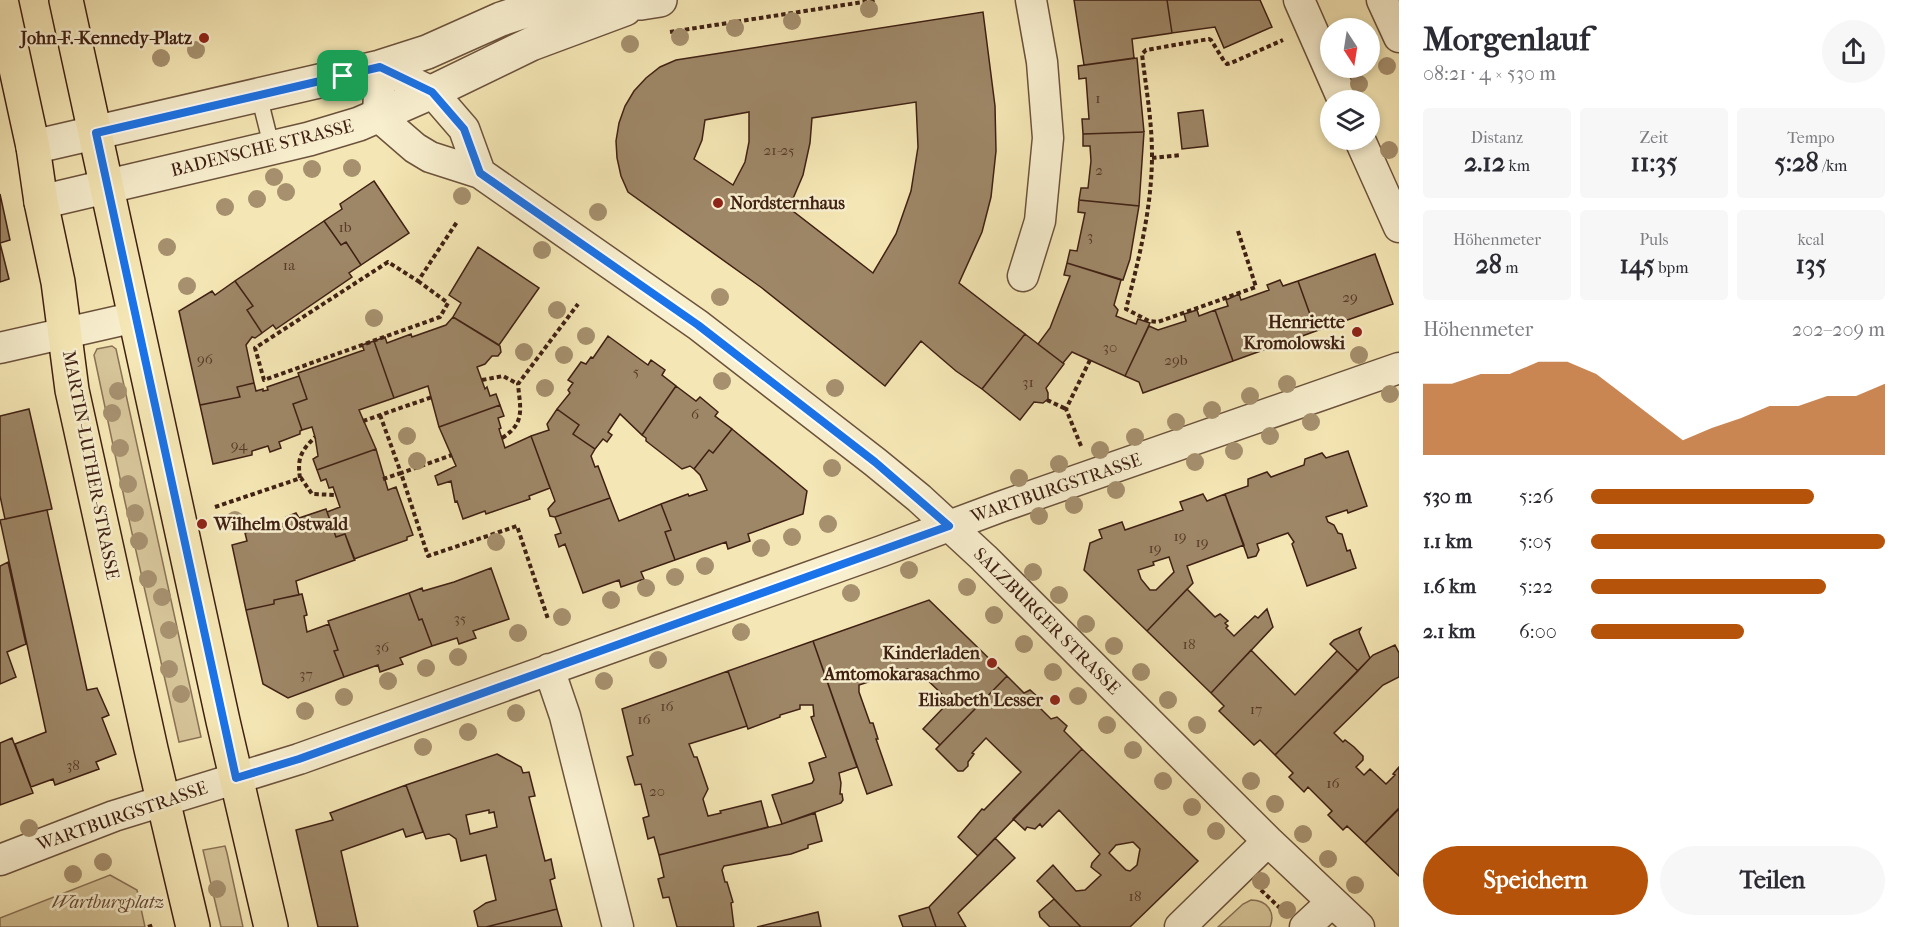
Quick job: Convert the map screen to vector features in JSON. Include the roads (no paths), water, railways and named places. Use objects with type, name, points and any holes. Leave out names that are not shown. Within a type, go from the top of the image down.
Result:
[{"type":"main road","name":"MARTIN-LUTHER-STRASSE","points":[[1,0],[33,147],[41,202],[58,282],[72,390],[193,927]]},
{"type":"main road","points":[[66,0],[236,778],[271,927]]},
{"type":"street","points":[[1023,276],[1040,221],[1048,138],[1041,62],[1031,0]]},
{"type":"street","points":[[1299,0],[1339,90]]},
{"type":"street","points":[[1382,0],[1399,37]]},
{"type":"street","name":"BADENSCHE STRASSE","points":[[33,147],[380,67],[427,52],[501,19],[537,7],[568,1],[650,1]]},
{"type":"street","name":"BADENSCHE STRASSE","points":[[41,202],[272,148],[359,124],[531,44],[650,1]]},
{"type":"street","points":[[378,116],[380,67],[432,92],[464,129],[480,173]]},
{"type":"street","name":"SALZBURGER STRASSE","points":[[378,116],[415,148],[430,157],[480,173],[698,325],[875,462],[984,558],[1268,841],[1359,927]]},
{"type":"street","points":[[1364,150],[1399,227]]},
{"type":"street","points":[[0,348],[136,317]]},
{"type":"street","name":"WARTBURGSTRASSE","points":[[0,860],[114,816],[299,759],[949,526],[1399,368]]},
{"type":"street","points":[[549,669],[565,717],[618,927]]},
{"type":"street","points":[[1180,927],[1268,841]]},
{"type":"street","points":[[1296,921],[1332,902]]},
{"type":"lane","points":[[259,96],[272,148]]},
{"type":"place","name":"John-F.-Kennedy-Platz","points":[[204,38]]},
{"type":"place","name":"Nordsternhaus","points":[[718,203]]},
{"type":"place","name":"Henriette Kromolowski","points":[[1357,332]]},
{"type":"place","name":"Wilhelm Ostwald","points":[[202,524]]},
{"type":"place","name":"Kinderladen Amtomokarasachmo","points":[[992,663]]},
{"type":"place","name":"Elisabeth Lesser","points":[[1055,700]]},
{"type":"park label","name":"Wartburgplatz","points":[[108,902]]}]
